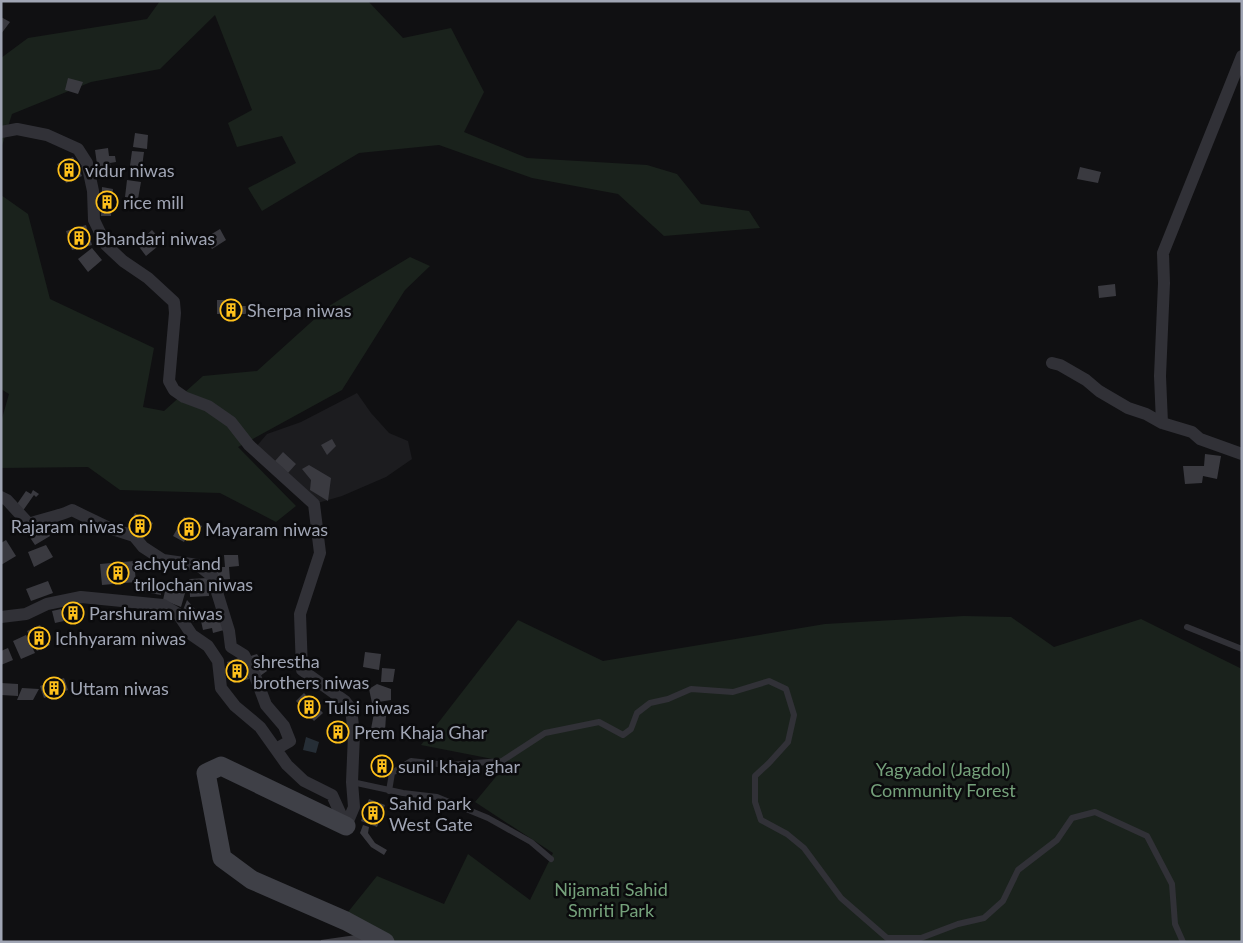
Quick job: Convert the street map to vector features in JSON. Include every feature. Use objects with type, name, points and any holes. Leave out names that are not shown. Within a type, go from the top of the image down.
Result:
[{"type":"street","points":[[1162,423],[1160,376],[1164,283],[1163,253],[1242,56]]},
{"type":"street","points":[[1,132],[17,129],[47,135],[78,149],[87,163],[93,191],[94,220],[106,245],[123,261],[148,278],[174,302],[176,313],[169,381],[174,390],[184,397],[208,406],[231,422],[249,445],[314,504],[320,553],[300,614],[302,670],[345,701],[351,709],[354,734],[352,782],[354,807],[346,826]]},
{"type":"street","points":[[1052,363],[1060,365],[1086,380],[1113,401],[1146,414],[1162,423],[1192,432],[1200,439],[1242,454]]},
{"type":"street","points":[[1,498],[7,500],[29,524],[45,518],[59,516],[72,510],[109,528],[134,536],[144,548],[163,560],[198,565],[212,576],[229,631],[231,647],[244,656],[255,676],[266,705],[284,726],[290,741],[276,749]]},
{"type":"street","points":[[1,618],[26,614],[48,604],[82,597],[163,605],[178,614],[192,636],[208,646],[218,661],[221,688],[235,706],[260,727],[287,765],[304,781],[332,795],[346,826]]},
{"type":"street","points":[[346,826],[221,766],[206,773],[222,858],[252,880],[346,921],[385,942]]},
{"type":"lane","points":[[1187,627],[1242,650]]},
{"type":"lane","points":[[389,791],[392,773],[411,761],[447,765],[502,761],[545,733],[599,722],[623,735],[631,729],[637,712],[650,703],[668,699],[691,689],[733,692],[769,681],[786,689],[794,715],[788,742],[770,763],[755,776],[755,802],[761,820],[787,834],[804,848],[841,898],[887,938],[921,938],[958,924],[984,918],[1003,901],[1018,870],[1057,840],[1072,818],[1095,812],[1147,836],[1172,884],[1175,924],[1183,942]]},
{"type":"lane","points":[[352,782],[389,791],[437,797],[488,818],[531,842],[551,859]]},
{"type":"shaded area","points":[[357,393],[371,413],[389,433],[408,441],[412,459],[386,477],[342,496],[314,504],[256,447],[267,434],[301,422]]},
{"type":"shaded area","points":[[306,737],[319,742],[316,753],[303,750]]},
{"type":"green space","points":[[160,1],[368,1],[403,38],[451,28],[484,92],[464,132],[527,158],[647,165],[677,174],[701,204],[749,211],[760,228],[664,236],[618,194],[532,178],[439,145],[359,153],[262,211],[248,188],[296,163],[282,136],[237,147],[228,123],[252,110],[215,15],[160,69],[91,82],[12,114],[1,149],[1,58],[28,38],[147,19]]},
{"type":"green space","points":[[1,195],[28,214],[50,299],[154,348],[143,407],[164,411],[203,376],[257,371],[329,306],[410,257],[430,266],[405,290],[342,390],[238,447],[296,506],[276,522],[220,493],[120,490],[88,467],[1,468],[1,422],[9,394],[1,389]]},
{"type":"green space","name":"Yagyadol (Jagdol) Community Forest","points":[[964,616],[1011,617],[1054,647],[1141,619],[1242,669],[1242,942],[387,942],[348,912],[377,876],[444,904],[468,854],[530,900],[553,853],[475,802],[508,762],[421,745],[518,620],[603,661],[825,624]]},
{"type":"building","points":[[1,17],[10,22],[1,34]]},
{"type":"building","points":[[68,78],[83,82],[78,94],[65,90]]},
{"type":"building","points":[[135,133],[148,135],[147,149],[133,147]]},
{"type":"building","points":[[108,148],[109,156],[115,156],[116,162],[110,163],[111,169],[98,171],[95,150]]},
{"type":"building","points":[[132,151],[144,152],[141,174],[129,173]]},
{"type":"building","name":"vidur niwas","points":[[73,157],[82,176],[66,183],[57,164]]},
{"type":"building","points":[[1080,167],[1101,172],[1098,183],[1077,179]]},
{"type":"building","points":[[127,180],[141,182],[138,199],[125,197]]},
{"type":"building","name":"rice mill","points":[[102,187],[113,189],[111,216],[101,216]]},
{"type":"building","name":"Bhandari niwas","points":[[86,225],[92,245],[72,250],[66,231]]},
{"type":"building","points":[[220,229],[226,240],[212,249],[205,238]]},
{"type":"building","points":[[152,230],[163,242],[146,256],[137,244]]},
{"type":"building","points":[[92,248],[102,260],[88,272],[78,259]]},
{"type":"building","points":[[1115,284],[1116,296],[1099,298],[1098,286]]},
{"type":"building","name":"Sherpa niwas","points":[[217,300],[232,300],[232,306],[246,306],[246,314],[217,314]]},
{"type":"building","points":[[332,439],[336,446],[327,455],[321,445]]},
{"type":"building","points":[[283,452],[296,464],[288,473],[275,461]]},
{"type":"building","points":[[1205,454],[1221,456],[1217,479],[1203,476],[1202,483],[1185,484],[1183,466],[1204,466]]},
{"type":"building","points":[[309,465],[331,478],[328,501],[310,490],[311,480],[302,469]]},
{"type":"building","points":[[33,490],[39,494],[36,497],[34,495],[22,512],[15,507],[26,491],[31,494]]},
{"type":"building","name":"Rajaram niwas","points":[[135,513],[153,523],[144,538],[127,529]]},
{"type":"building","name":"Mayaram niwas","points":[[184,517],[202,526],[197,535],[189,531],[184,542],[173,536]]},
{"type":"building","points":[[41,520],[50,536],[35,545],[25,530]]},
{"type":"building","points":[[6,540],[16,556],[1,565],[1,543]]},
{"type":"building","points":[[46,545],[53,557],[34,567],[28,552]]},
{"type":"building","points":[[224,555],[238,555],[239,566],[229,567],[230,579],[217,580],[216,567],[225,567]]},
{"type":"building","name":"achyut and trilochan niwas","points":[[134,561],[136,582],[102,585],[100,564]]},
{"type":"building","points":[[208,578],[209,596],[190,597],[189,579]]},
{"type":"building","points":[[48,581],[53,593],[31,601],[26,589]]},
{"type":"building","points":[[141,581],[161,586],[161,595],[139,591]]},
{"type":"building","points":[[166,587],[185,593],[181,607],[163,600]]},
{"type":"building","points":[[187,600],[201,616],[193,622],[183,610]]},
{"type":"building","name":"Parshuram niwas","points":[[79,603],[81,620],[67,622],[64,605]]},
{"type":"building","points":[[61,609],[64,621],[55,623],[52,611]]},
{"type":"building","points":[[220,616],[224,630],[213,633],[212,628],[203,630],[201,621]]},
{"type":"building","name":"Ichhyaram niwas","points":[[40,625],[50,645],[37,651],[27,631]]},
{"type":"building","points":[[26,635],[35,653],[21,659],[13,641]]},
{"type":"building","points":[[8,648],[13,660],[1,665],[1,651]]},
{"type":"building","points":[[365,652],[381,654],[379,670],[363,667]]},
{"type":"building","points":[[257,654],[267,671],[260,676],[248,657]]},
{"type":"building","name":"shrestha brothers niwas","points":[[239,658],[249,679],[233,683],[227,662]]},
{"type":"building","points":[[382,668],[395,669],[393,682],[381,682]]},
{"type":"building","name":"Uttam niwas","points":[[64,678],[68,690],[44,698],[40,686]]},
{"type":"building","points":[[1,683],[18,684],[18,696],[1,695]]},
{"type":"building","points":[[377,684],[391,689],[391,700],[372,703],[369,689]]},
{"type":"building","points":[[22,688],[39,689],[33,700],[17,700]]},
{"type":"building","name":"Tulsi niwas","points":[[304,693],[323,713],[314,721],[296,701]]},
{"type":"building","points":[[374,713],[386,716],[385,731],[371,729]]},
{"type":"building","name":"Prem Khaja Ghar","points":[[343,721],[346,741],[334,743],[331,723]]},
{"type":"building","name":"sunil khaja ghar","points":[[380,754],[391,772],[383,776],[374,761]]},
{"type":"building","name":"Sahid park West Gate","points":[[369,799],[385,805],[377,827],[361,821]]},
{"type":"building","points":[[363,825],[369,827],[368,833],[375,843],[387,850],[384,855],[371,847],[360,833]]},
{"type":"building","points":[[356,935],[370,942],[321,942],[321,940]]},
{"type":"place","name":"vidur niwas","points":[[69,170]]},
{"type":"place","name":"rice mill","points":[[107,202]]},
{"type":"place","name":"Bhandari niwas","points":[[79,238]]},
{"type":"place","name":"Sherpa niwas","points":[[231,310]]},
{"type":"place","name":"Rajaram niwas","points":[[140,526]]},
{"type":"place","name":"Mayaram niwas","points":[[189,529]]},
{"type":"place","name":"achyut and trilochan niwas","points":[[118,573]]},
{"type":"place","name":"Parshuram niwas","points":[[73,613]]},
{"type":"place","name":"Ichhyaram niwas","points":[[39,638]]},
{"type":"place","name":"shrestha brothers niwas","points":[[237,671]]},
{"type":"place","name":"Uttam niwas","points":[[54,688]]},
{"type":"place","name":"Tulsi niwas","points":[[309,707]]},
{"type":"place","name":"Prem Khaja Ghar","points":[[338,732]]},
{"type":"place","name":"sunil khaja ghar","points":[[382,766]]},
{"type":"place","name":"Sahid park West Gate","points":[[373,813]]},
{"type":"park label","name":"Nijamati Sahid Smriti Park","points":[[611,900]]}]
